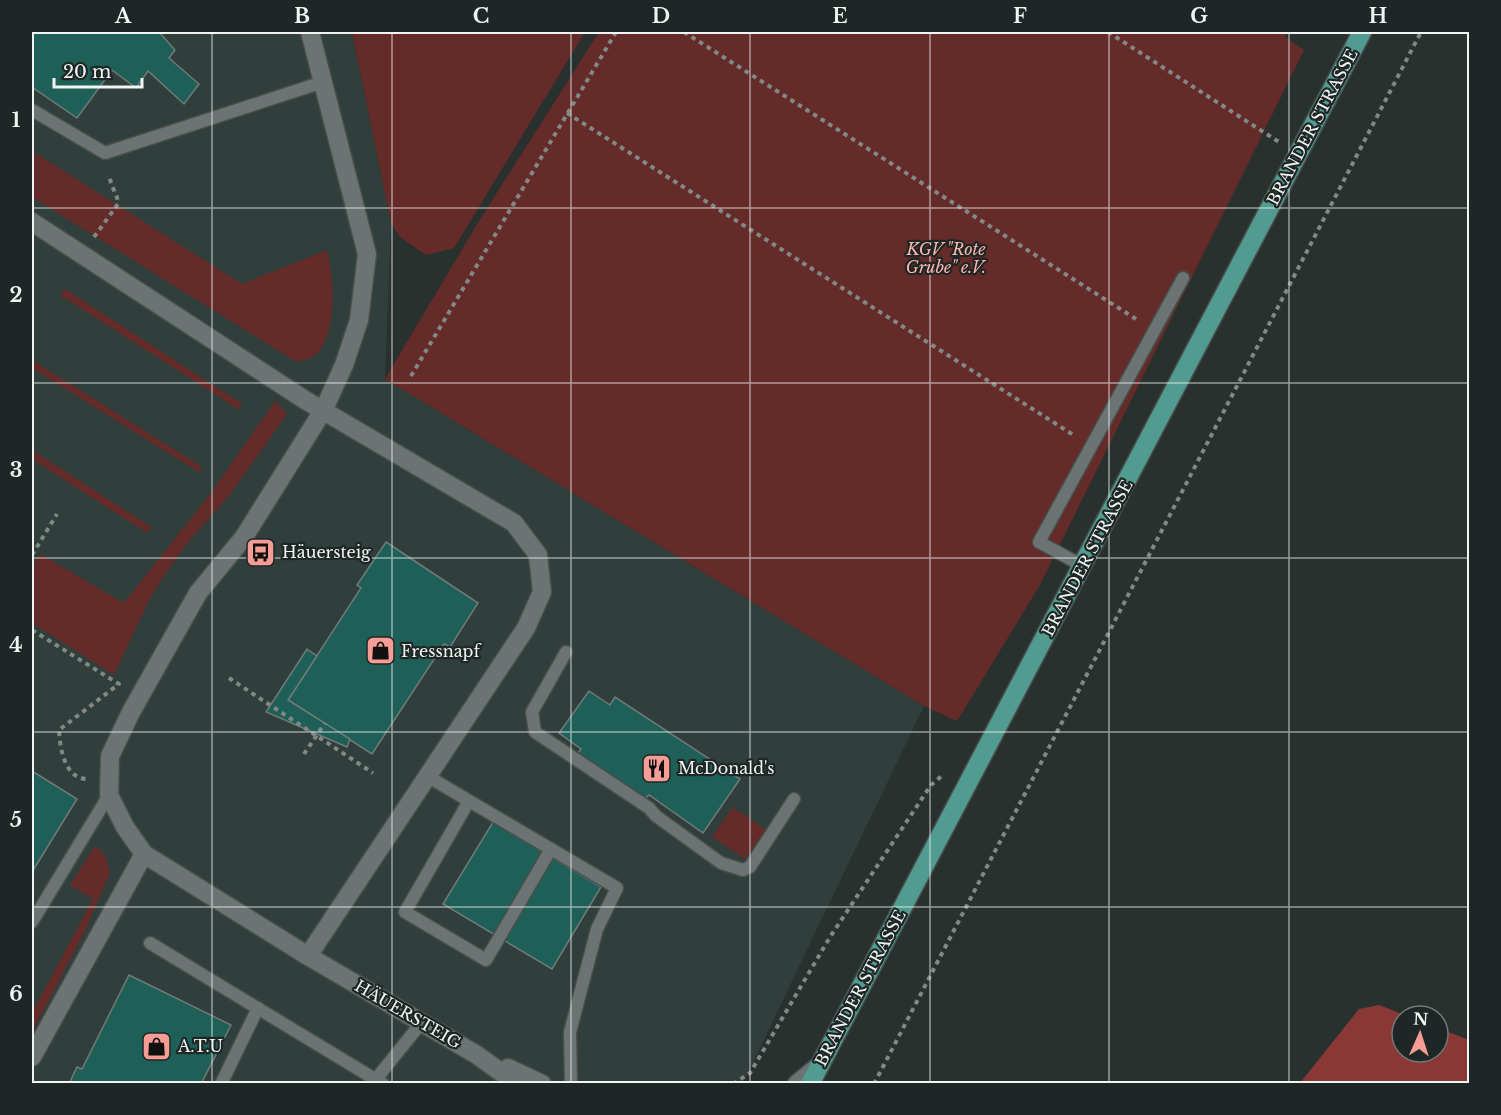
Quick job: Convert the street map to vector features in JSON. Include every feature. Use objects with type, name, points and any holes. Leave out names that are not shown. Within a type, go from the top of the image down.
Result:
[{"type":"main road","name":"BRANDER STRASSE","points":[[810,1083],[1362,32]]},
{"type":"street","name":"HÄUERSTEIG","points":[[310,32],[367,254],[359,320],[344,365],[324,410],[244,537],[198,593],[131,712],[110,756],[110,795],[125,827],[144,854],[308,956],[477,1055],[517,1083]]},
{"type":"street","points":[[32,222],[324,410],[514,523],[538,555],[542,592],[526,628],[308,956]]},
{"type":"street","points":[[32,1057],[144,854]]},
{"type":"street","name":"HÄUERSTEIG","points":[[477,1055],[542,1083]]},
{"type":"street","points":[[797,1083],[819,1066]]},
{"type":"lane","points":[[32,110],[105,153],[323,82]]},
{"type":"lane","points":[[1083,566],[1039,542],[1183,278]]},
{"type":"lane","points":[[566,652],[532,712],[535,732],[649,808],[656,816],[721,863],[743,870],[750,867],[794,799]]},
{"type":"lane","points":[[427,776],[617,888],[597,929],[570,1032],[571,1083]]},
{"type":"lane","points":[[32,922],[56,877],[110,795]]},
{"type":"lane","points":[[469,801],[405,912],[486,960],[551,849]]},
{"type":"lane","points":[[150,943],[377,1082],[422,1022]]},
{"type":"lane","points":[[221,1083],[258,1008]]},
{"type":"path","points":[[411,376],[615,32]]},
{"type":"path","points":[[684,32],[1154,331]]},
{"type":"path","points":[[1108,32],[1298,154]]},
{"type":"path","points":[[874,1083],[1421,32]]},
{"type":"path","points":[[567,113],[1091,446]]},
{"type":"path","points":[[100,229],[118,204],[118,198],[110,186],[110,151]]},
{"type":"path","points":[[32,555],[57,514]]},
{"type":"path","points":[[32,630],[119,684],[59,730]]},
{"type":"path","points":[[229,678],[373,773]]},
{"type":"path","points":[[304,754],[325,723]]},
{"type":"path","points":[[733,1083],[750,1073],[830,936],[931,785],[948,770]]},
{"type":"shaded area","points":[[32,32],[352,32],[391,223],[385,379],[924,706],[743,1083],[32,1083]]},
{"type":"shaded area","points":[[1379,1005],[1390,1009],[1390,1064],[1450,1064],[1450,1033],[1469,1040],[1469,1083],[1300,1083],[1359,1009]]},
{"type":"green space","points":[[352,32],[585,32],[454,248],[426,255],[400,237],[391,223]]},
{"type":"green space","name":"KGV \"Rote Grube\" e.V.","points":[[599,32],[1288,32],[1285,37],[1304,50],[1040,585],[957,721],[924,706],[385,379],[476,226]]},
{"type":"green space","points":[[32,151],[242,284],[327,250],[333,299],[327,335],[321,349],[310,358],[295,361],[32,197]]},
{"type":"green space","points":[[65,289],[242,404],[238,409],[60,295]]},
{"type":"green space","points":[[32,360],[202,467],[199,472],[32,368]]},
{"type":"green space","points":[[275,401],[287,414],[228,497],[188,542],[166,573],[150,598],[114,675],[32,623],[32,566],[40,554],[124,603],[211,493]]},
{"type":"green space","points":[[32,450],[151,527],[147,533],[32,459]]},
{"type":"green space","points":[[733,807],[766,830],[745,859],[712,837]]},
{"type":"green space","points":[[95,846],[105,855],[110,872],[85,931],[32,1032],[32,1013],[93,899],[70,885]]},
{"type":"building","points":[[32,32],[159,32],[175,50],[169,58],[199,84],[184,104],[148,71],[136,88],[112,70],[77,118],[32,87]]},
{"type":"building","name":"Fressnapf","points":[[386,542],[478,603],[450,647],[444,644],[372,754],[288,700],[361,588],[357,585]]},
{"type":"building","points":[[307,649],[317,656],[288,700],[350,739],[347,747],[266,712]]},
{"type":"building","name":"McDonald's","points":[[589,691],[610,705],[615,697],[740,779],[703,833],[649,795],[642,801],[576,756],[581,749],[559,733]]},
{"type":"building","points":[[32,771],[77,799],[32,872]]},
{"type":"building","points":[[493,822],[601,887],[552,969],[443,904]]},
{"type":"building","name":"A.T.U","points":[[129,975],[231,1025],[201,1084],[69,1084],[77,1067],[82,1069]]},
{"type":"place","name":"Häuersteig","points":[[261,552]]},
{"type":"place","name":"Fressnapf","points":[[380,651]]},
{"type":"place","name":"McDonald's","points":[[657,768]]},
{"type":"place","name":"A.T.U","points":[[157,1046]]}]
